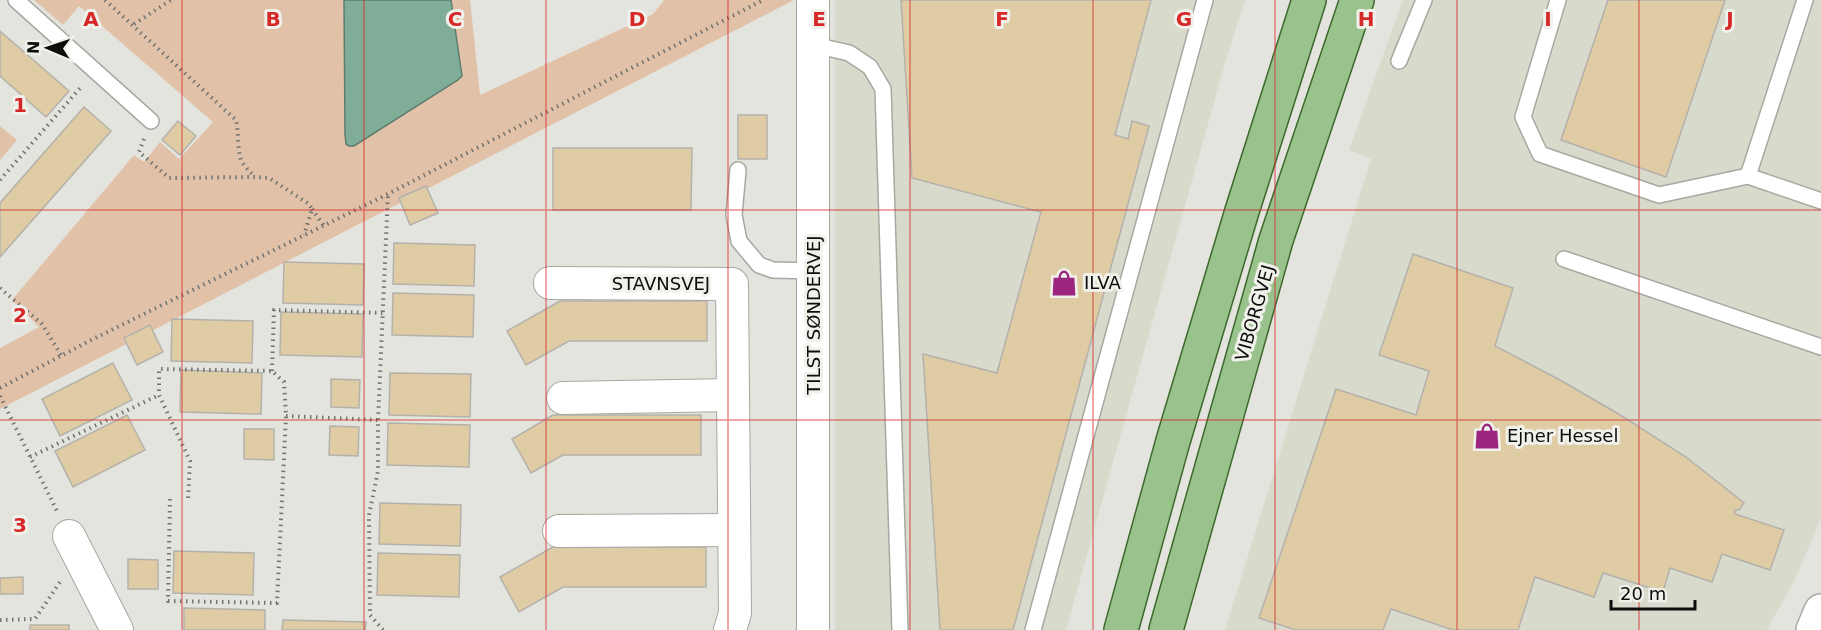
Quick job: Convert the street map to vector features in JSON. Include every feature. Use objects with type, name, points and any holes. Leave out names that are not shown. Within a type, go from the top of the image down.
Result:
[{"type":"main road","points":[[1121,630],[1173,441],[1242,211],[1309,0]]},
{"type":"main road","name":"VIBORGVEJ","points":[[1166,630],[1276,240],[1357,0]]},
{"type":"street","name":"TILST SØNDERVEJ","points":[[813,0],[813,630]]},
{"type":"street","name":"STAVNSVEJ","points":[[550,283],[732,284],[735,613],[730,630]]},
{"type":"street","points":[[563,398],[733,395]]},
{"type":"street","points":[[559,531],[734,530]]},
{"type":"street","points":[[75,547],[117,630]]},
{"type":"street","points":[[1813,630],[1821,611]]},
{"type":"lane","points":[[16,0],[151,121]]},
{"type":"lane","points":[[1033,630],[1205,0]]},
{"type":"lane","points":[[1399,61],[1424,0]]},
{"type":"lane","points":[[1558,0],[1523,117],[1540,154],[1659,195],[1748,176],[1821,201]]},
{"type":"lane","points":[[1748,176],[1805,0]]},
{"type":"lane","points":[[814,45],[849,53],[870,67],[883,89],[900,630]]},
{"type":"lane","points":[[738,170],[734,215],[739,241],[759,265],[773,270],[814,271]]},
{"type":"lane","points":[[1564,259],[1821,346]]},
{"type":"path","points":[[105,0],[134,24],[236,120],[242,163],[254,177]]},
{"type":"path","points":[[134,24],[171,0]]},
{"type":"path","points":[[0,388],[388,194],[763,0]]},
{"type":"path","points":[[0,180],[96,71]]},
{"type":"path","points":[[151,121],[139,152],[170,178],[269,178],[309,204],[324,226]]},
{"type":"path","points":[[383,630],[370,615],[369,515],[378,471],[378,420],[388,194]]},
{"type":"path","points":[[303,236],[312,209]]},
{"type":"path","points":[[0,288],[42,324],[61,356]]},
{"type":"path","points":[[272,370],[274,309],[383,313]]},
{"type":"path","points":[[170,499],[168,601],[277,603],[286,416],[284,382],[272,370],[159,369],[159,394],[190,461],[188,500]]},
{"type":"path","points":[[30,457],[159,394]]},
{"type":"path","points":[[0,396],[75,547],[61,579],[35,619],[0,620]]},
{"type":"path","points":[[286,416],[378,420]]},
{"type":"shaded area","points":[[34,0],[470,0],[480,95],[653,14],[664,0],[794,0],[0,409],[0,348],[39,327],[12,300],[134,155],[144,162],[160,142],[179,159],[213,122],[79,6],[63,25]]},
{"type":"shaded area","points":[[344,0],[451,0],[462,76],[354,146],[346,144],[345,134]]},
{"type":"shaded area","points":[[835,0],[1245,0],[1225,63],[1066,630],[835,630]]},
{"type":"shaded area","points":[[1403,0],[1821,0],[1821,518],[1795,579],[1767,630],[1225,630],[1371,159],[1349,150]]},
{"type":"shaded area","points":[[0,126],[17,140],[0,160]]},
{"type":"building","name":"ILVA","points":[[901,0],[1151,0],[1115,135],[1128,139],[1132,121],[1149,126],[1013,630],[940,630],[923,354],[997,373],[1041,212],[912,178]]},
{"type":"building","points":[[1608,0],[1725,0],[1666,177],[1561,140]]},
{"type":"building","points":[[0,31],[69,91],[46,117],[0,76]]},
{"type":"building","points":[[84,107],[111,131],[0,257],[0,203]]},
{"type":"building","points":[[738,115],[767,115],[767,159],[738,159]]},
{"type":"building","points":[[178,121],[196,136],[180,155],[162,140]]},
{"type":"building","points":[[553,148],[692,148],[691,210],[553,210]]},
{"type":"building","points":[[426,186],[438,213],[410,225],[399,198]]},
{"type":"building","points":[[394,243],[475,245],[474,286],[393,284]]},
{"type":"building","name":"Ejner Hessel","points":[[1413,254],[1513,288],[1495,346],[1622,416],[1686,457],[1744,503],[1739,510],[1735,510],[1735,514],[1784,530],[1770,570],[1722,554],[1712,582],[1670,568],[1663,592],[1603,573],[1594,597],[1535,577],[1518,630],[1453,630],[1391,609],[1383,630],[1296,630],[1259,618],[1336,389],[1416,415],[1429,371],[1379,355]]},
{"type":"building","points":[[284,262],[364,264],[363,305],[283,303]]},
{"type":"building","points":[[393,293],[474,295],[473,337],[392,335]]},
{"type":"building","points":[[560,301],[707,301],[707,341],[569,341],[526,365],[507,331]]},
{"type":"building","points":[[281,312],[363,314],[362,357],[280,355]]},
{"type":"building","points":[[172,319],[253,321],[252,363],[171,361]]},
{"type":"building","points":[[150,325],[163,352],[137,365],[124,338]]},
{"type":"building","points":[[113,363],[132,400],[60,436],[42,399]]},
{"type":"building","points":[[181,370],[262,373],[261,414],[180,412]]},
{"type":"building","points":[[390,373],[471,374],[470,417],[389,415]]},
{"type":"building","points":[[331,379],[360,380],[359,408],[331,407]]},
{"type":"building","points":[[127,415],[145,450],[73,487],[55,451]]},
{"type":"building","points":[[553,415],[701,415],[701,455],[563,455],[531,473],[512,439]]},
{"type":"building","points":[[388,423],[470,425],[469,467],[387,465]]},
{"type":"building","points":[[330,426],[359,427],[358,456],[329,455]]},
{"type":"building","points":[[244,429],[274,429],[274,460],[244,459]]},
{"type":"building","points":[[380,503],[461,505],[460,546],[379,544]]},
{"type":"building","points":[[553,547],[706,547],[706,587],[563,587],[519,612],[500,577]]},
{"type":"building","points":[[174,551],[254,553],[253,595],[173,593]]},
{"type":"building","points":[[378,553],[460,555],[459,597],[377,595]]},
{"type":"building","points":[[128,559],[158,560],[158,589],[128,589]]},
{"type":"building","points":[[23,577],[23,594],[0,594],[0,578]]},
{"type":"building","points":[[184,608],[265,610],[265,630],[184,630]]},
{"type":"building","points":[[283,620],[366,622],[365,630],[282,630]]},
{"type":"building","points":[[30,625],[69,625],[69,630],[30,630]]},
{"type":"place","name":"ILVA","points":[[1064,283]]},
{"type":"place","name":"Ejner Hessel","points":[[1487,436]]}]
